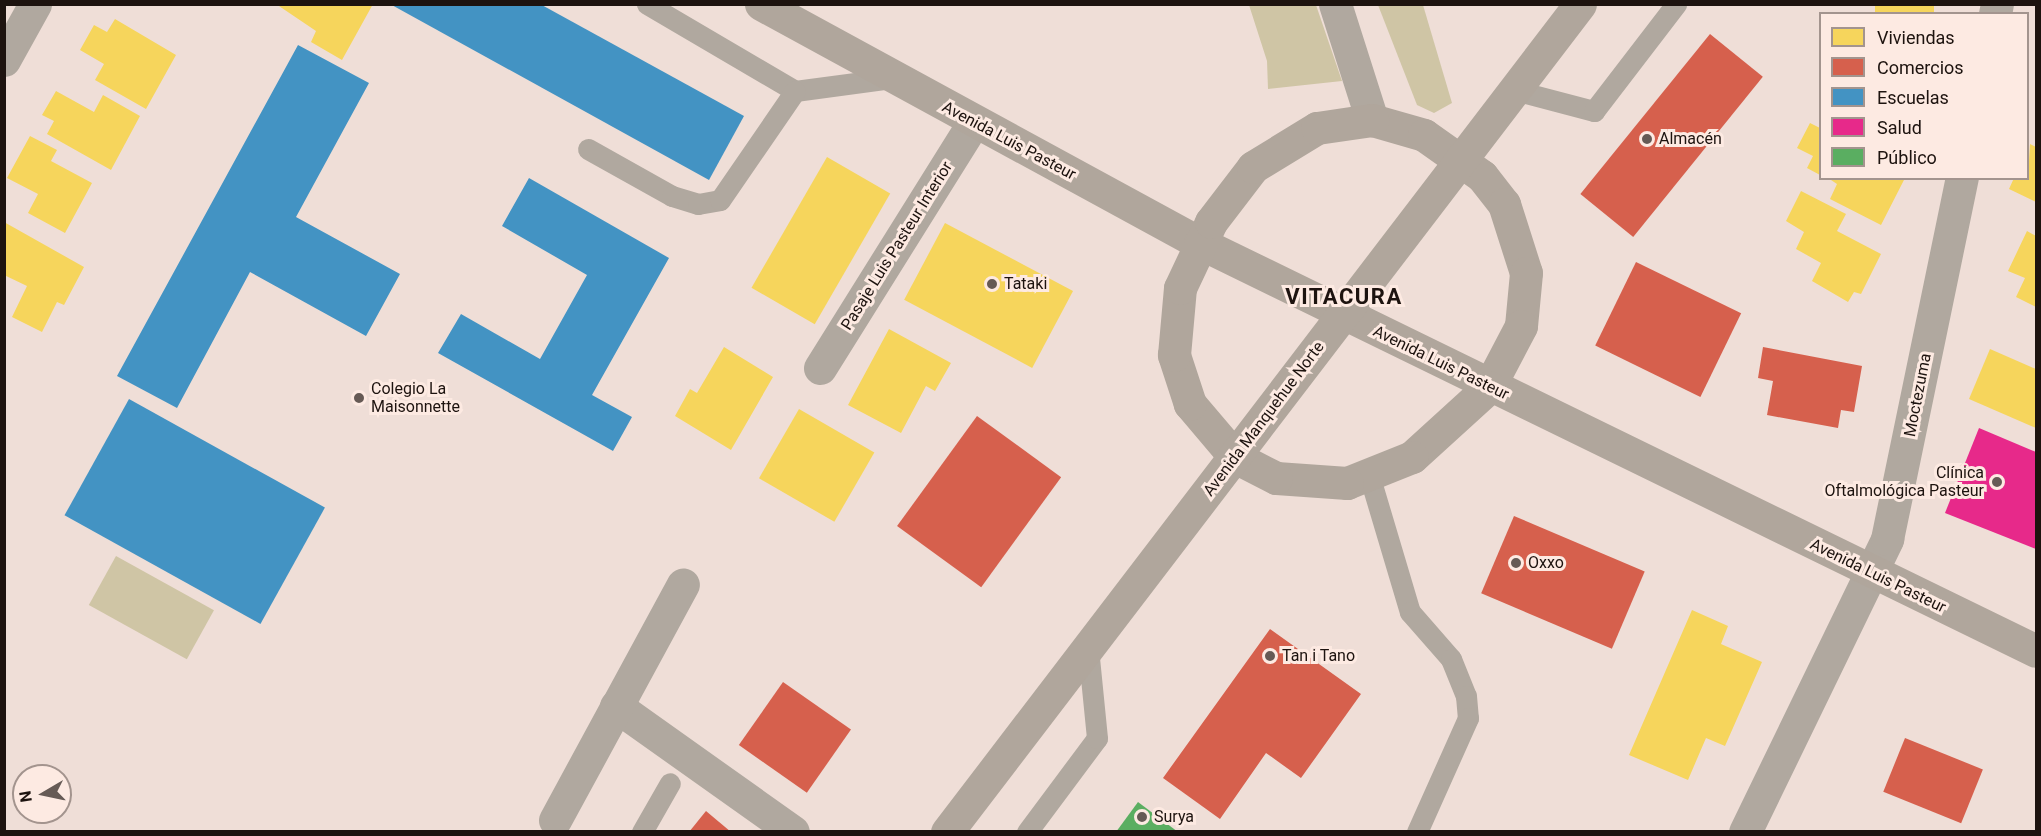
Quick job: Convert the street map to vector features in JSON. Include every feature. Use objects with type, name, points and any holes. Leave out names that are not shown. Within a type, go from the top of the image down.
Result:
[{"type":"street","points":[[4,60],[35,4]]},
{"type":"street","name":"Avenida Luis Pasteur","points":[[761,4],[973,123],[1200,243],[1489,387],[2037,651]]},
{"type":"street","points":[[1335,4],[1372,120]]},
{"type":"street","name":"Avenida Manquehue Norte","points":[[946,831],[1344,315],[1580,4]]},
{"type":"street","points":[[1372,120],[1424,135],[1461,159],[1504,204],[1526,273],[1521,326],[1489,387],[1440,437],[1370,477],[1300,483],[1235,457],[1190,404],[1174,355],[1180,288],[1200,243],[1235,187],[1270,154],[1317,128],[1372,120]]},
{"type":"street","name":"Pasaje Luis Pasteur Interior","points":[[820,368],[973,123]]},
{"type":"street","name":"Moctezuma","points":[[1745,831],[1871,572],[1897,507],[1962,180]]},
{"type":"street","points":[[555,820],[683,584]]},
{"type":"street","points":[[616,706],[793,831]]},
{"type":"lane","points":[[647,4],[795,91],[893,78]]},
{"type":"lane","points":[[1515,90],[1594,111],[1676,4]]},
{"type":"lane","points":[[588,149],[672,196],[698,204],[720,200],[795,91]]},
{"type":"lane","points":[[1370,477],[1410,612],[1452,659],[1466,696],[1468,718],[1416,831]]},
{"type":"lane","points":[[1027,831],[1097,738],[1088,648]]},
{"type":"lane","points":[[642,831],[670,783]]},
{"type":"shaded area","points":[[1249,5],[1316,5],[1342,81],[1268,89],[1267,61]]},
{"type":"shaded area","points":[[1378,5],[1423,5],[1452,103],[1434,113],[1417,105]]},
{"type":"shaded area","points":[[116,556],[214,610],[187,659],[89,605]]},
{"type":"building: Viviendas","points":[[276,4],[373,4],[342,60],[311,42],[316,31]]},
{"type":"building: Viviendas","points":[[1875,4],[1934,4],[1934,12],[1875,12]]},
{"type":"building: Viviendas","points":[[115,19],[176,55],[146,109],[95,80],[104,64],[80,50],[94,25],[107,32]]},
{"type":"building: Viviendas","points":[[56,91],[94,112],[103,95],[140,116],[111,170],[47,134],[54,121],[42,115]]},
{"type":"building: Viviendas","points":[[1810,123],[1819,128],[1819,174],[1807,168],[1813,156],[1797,148]]},
{"type":"building: Viviendas","points":[[30,136],[57,150],[51,161],[92,183],[65,233],[28,213],[38,194],[7,178]]},
{"type":"building: Viviendas","points":[[2030,144],[2036,147],[2036,202],[2009,189],[2013,180],[2029,180]]},
{"type":"building: Viviendas","points":[[827,157],[890,194],[815,324],[752,288]]},
{"type":"building: Viviendas","points":[[1831,180],[1904,180],[1881,225],[1830,199],[1837,184]]},
{"type":"building: Viviendas","points":[[1801,191],[1846,214],[1837,231],[1881,254],[1861,294],[1854,292],[1848,302],[1812,281],[1821,263],[1796,249],[1804,232],[1786,221]]},
{"type":"building: Viviendas","points":[[4,222],[84,267],[64,305],[57,302],[42,332],[12,317],[27,286],[4,275]]},
{"type":"building: Viviendas","points":[[945,223],[1073,291],[1032,368],[904,300]]},
{"type":"building: Viviendas","points":[[2027,231],[2036,236],[2036,307],[2016,297],[2025,278],[2008,271]]},
{"type":"building: Viviendas","points":[[889,329],[951,363],[935,391],[926,386],[901,433],[848,405]]},
{"type":"building: Viviendas","points":[[724,347],[773,377],[731,450],[675,416],[690,389],[697,393]]},
{"type":"building: Viviendas","points":[[1990,349],[2036,369],[2036,428],[1969,399]]},
{"type":"building: Viviendas","points":[[799,409],[874,452],[834,522],[759,478]]},
{"type":"building: Viviendas","points":[[1692,610],[1728,626],[1721,644],[1762,662],[1725,746],[1706,738],[1688,780],[1629,755]]},
{"type":"building: Comercios","points":[[1710,34],[1763,77],[1633,237],[1580,194]]},
{"type":"building: Comercios","points":[[1636,262],[1741,313],[1700,397],[1595,346]]},
{"type":"building: Comercios","points":[[1763,347],[1862,366],[1854,412],[1841,410],[1838,428],[1767,415],[1773,381],[1758,378]]},
{"type":"building: Comercios","points":[[977,416],[1061,477],[981,587],[897,526]]},
{"type":"building: Comercios","points":[[1514,516],[1645,571],[1612,649],[1481,593]]},
{"type":"building: Comercios","points":[[1270,629],[1361,694],[1301,778],[1266,753],[1220,819],[1163,778]]},
{"type":"building: Comercios","points":[[783,682],[851,730],[807,793],[739,745]]},
{"type":"building: Comercios","points":[[1905,738],[1983,769],[1961,823],[1883,792]]},
{"type":"building: Comercios","points":[[706,811],[731,832],[689,832]]},
{"type":"building: Escuelas","points":[[390,4],[540,4],[744,116],[709,180]]},
{"type":"building: Escuelas","points":[[298,45],[369,83],[296,217],[400,274],[366,336],[250,272],[177,408],[117,376]]},
{"type":"building: Escuelas","points":[[529,178],[669,258],[592,395],[632,417],[613,451],[438,353],[461,314],[540,359],[587,275],[502,226]]},
{"type":"building: Escuelas","points":[[129,399],[325,508],[260,624],[65,515]]},
{"type":"building: Salud","name":"Clínica Oftalmológica Pasteur","points":[[1979,428],[2036,452],[2036,549],[1945,513]]},
{"type":"building: Público","name":"Surya","points":[[1138,802],[1178,832],[1116,832]]},
{"type":"place","name":"Almacén","points":[[1647,139]]},
{"type":"place","name":"Tataki","points":[[992,284]]},
{"type":"place","name":"Colegio La Maisonnette","points":[[359,398]]},
{"type":"place","name":"Clínica Oftalmológica Pasteur","points":[[1997,482]]},
{"type":"place","name":"Oxxo","points":[[1516,563]]},
{"type":"place","name":"Tan i Tano","points":[[1270,656]]},
{"type":"place","name":"Surya","points":[[1142,817]]},
{"type":"district","name":"VITACURA","points":[[1344,297]]}]
